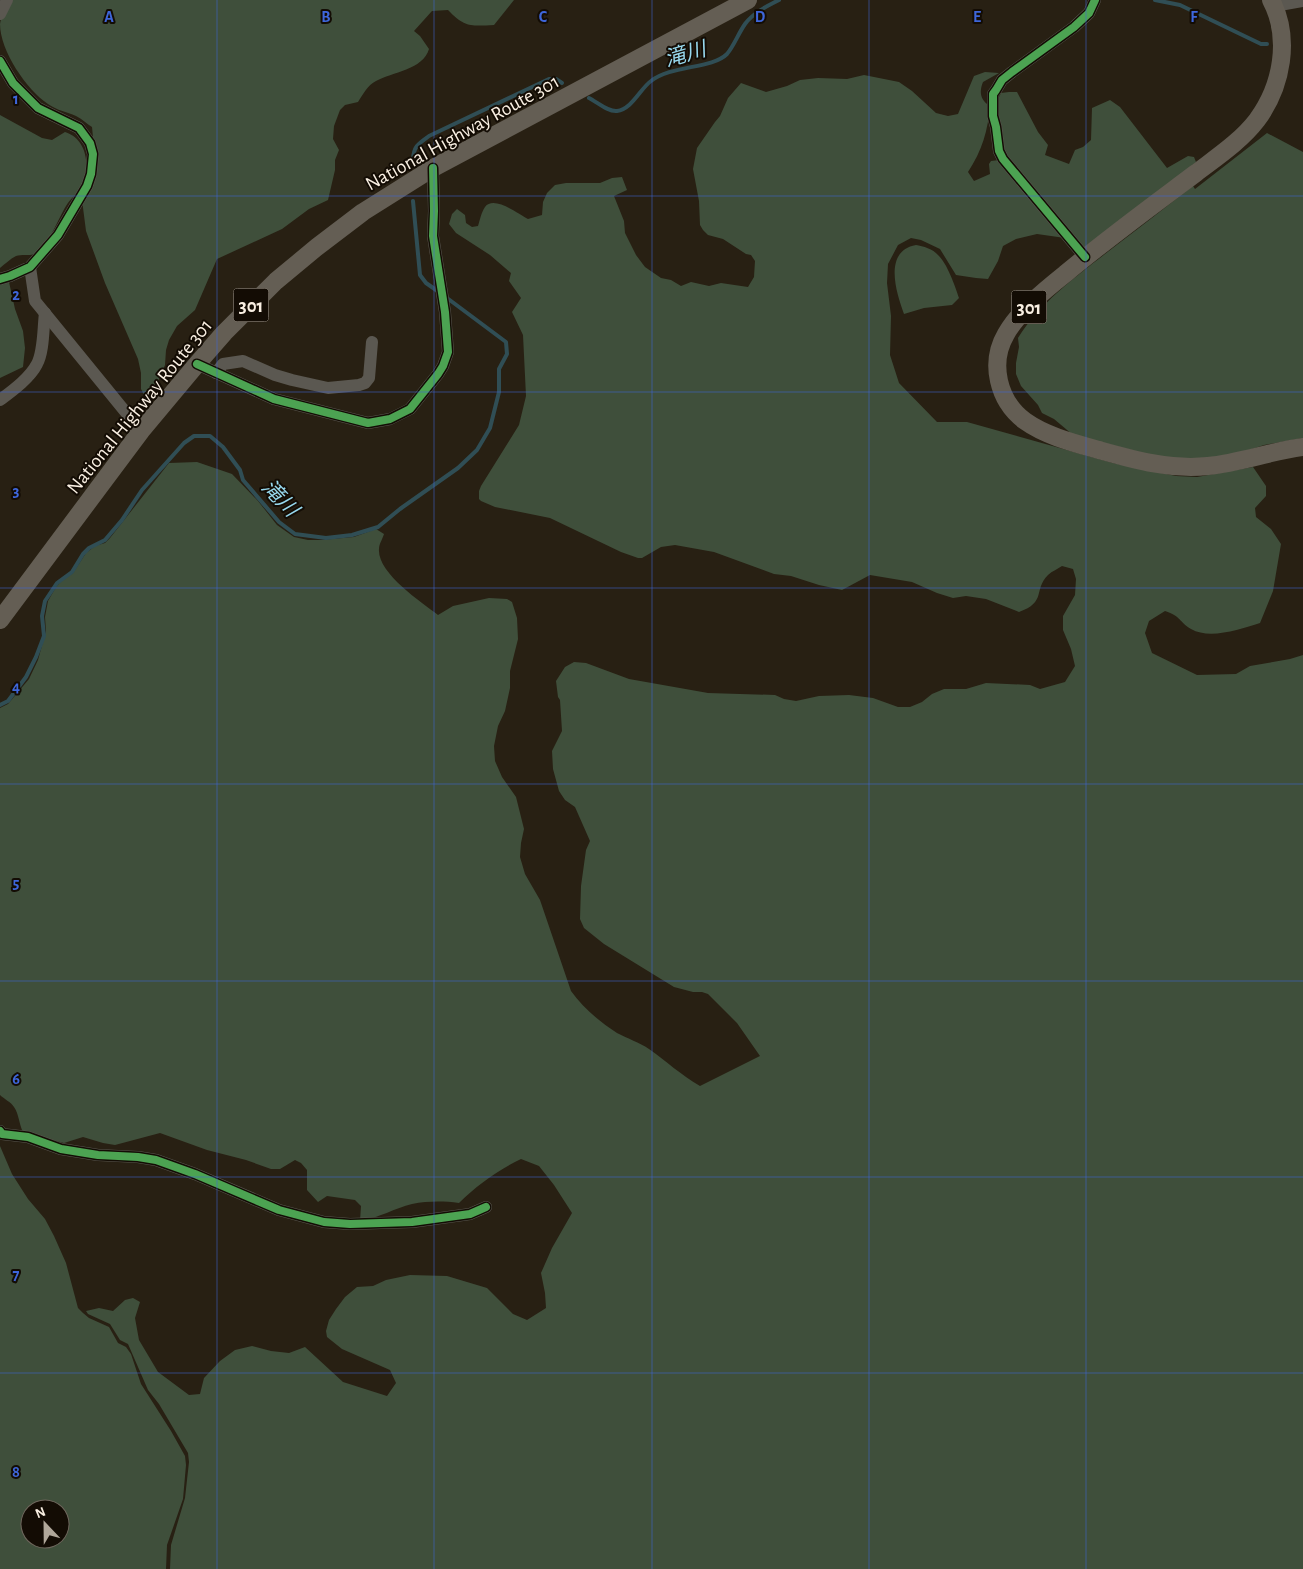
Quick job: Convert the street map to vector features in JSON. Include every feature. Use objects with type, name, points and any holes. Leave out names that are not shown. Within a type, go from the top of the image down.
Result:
[{"type":"highway","name":"National Highway Route 301","points":[[0,620],[141,432],[224,332],[276,282],[317,247],[363,212],[433,168],[748,0]]},
{"type":"highway","name":"301","points":[[1273,3],[1281,29],[1281,64],[1273,92],[1256,122],[1227,150],[1086,257],[1041,295],[1014,322],[1005,335],[997,360],[1000,388],[1017,415],[1031,425],[1068,442],[1124,458],[1169,467],[1191,468],[1230,463],[1286,449],[1303,447]]},
{"type":"street","points":[[0,14],[7,0]]},
{"type":"street","points":[[1086,257],[1000,155],[993,116],[993,94],[1002,80],[1079,23],[1089,13],[1095,0]]},
{"type":"street","points":[[1273,3],[1303,1]]},
{"type":"street","points":[[0,61],[13,83],[38,108],[79,128],[90,143],[93,154],[91,174],[87,186],[58,235],[30,267],[0,279]]},
{"type":"street","points":[[197,364],[274,399],[368,423],[390,419],[410,409],[443,366],[448,352],[445,312],[433,236],[433,168]]},
{"type":"street","points":[[30,267],[35,301],[141,432]]},
{"type":"street","points":[[0,400],[17,387],[37,366],[41,354],[45,313]]},
{"type":"street","points":[[216,373],[224,364],[243,361],[275,375],[328,388],[359,385],[365,383],[369,378],[372,342]]},
{"type":"street","points":[[1,1133],[28,1137],[60,1149],[98,1155],[138,1156],[156,1160],[195,1174],[280,1210],[324,1222],[350,1224],[412,1222],[470,1214],[486,1207]]},
{"type":"green space","points":[[11,0],[514,0],[494,25],[469,25],[459,20],[448,10],[432,11],[414,31],[429,49],[426,56],[414,66],[373,83],[358,102],[345,105],[340,110],[334,126],[333,139],[339,150],[335,160],[335,170],[328,200],[309,209],[282,229],[217,259],[195,310],[177,326],[169,340],[165,365],[153,393],[144,395],[141,389],[141,373],[138,359],[105,283],[86,231],[82,200],[95,158],[92,127],[76,116],[48,104],[40,98],[16,69],[1,35],[0,24]]},
{"type":"green space","points":[[985,72],[999,73],[983,82],[982,98],[990,106],[988,123],[981,148],[968,172],[974,181],[990,174],[989,164],[991,161],[999,160],[1065,238],[1037,234],[1016,239],[1003,246],[998,261],[988,279],[956,275],[940,249],[921,240],[911,238],[898,245],[888,264],[887,283],[891,316],[890,355],[899,383],[937,422],[967,422],[1113,463],[1176,476],[1197,477],[1253,467],[1266,486],[1266,496],[1255,508],[1256,517],[1271,529],[1281,544],[1273,591],[1260,623],[1216,634],[1207,634],[1191,629],[1177,617],[1165,611],[1149,621],[1145,633],[1152,653],[1197,675],[1236,674],[1250,666],[1303,655],[1303,1569],[170,1569],[171,1545],[185,1498],[189,1462],[188,1453],[159,1404],[148,1390],[128,1344],[120,1340],[110,1324],[88,1314],[86,1311],[99,1308],[113,1311],[125,1300],[133,1298],[140,1302],[135,1318],[139,1340],[158,1372],[189,1395],[200,1394],[204,1378],[220,1361],[235,1350],[252,1346],[289,1353],[305,1347],[343,1382],[387,1396],[396,1383],[390,1370],[342,1349],[327,1337],[326,1331],[329,1320],[345,1297],[357,1287],[373,1286],[386,1280],[410,1275],[447,1276],[487,1288],[513,1314],[527,1320],[546,1308],[541,1273],[552,1248],[572,1213],[539,1166],[521,1159],[488,1178],[459,1203],[424,1202],[412,1204],[360,1221],[361,1206],[355,1200],[327,1196],[318,1202],[307,1190],[307,1170],[301,1163],[295,1160],[280,1169],[271,1169],[246,1160],[207,1150],[160,1133],[115,1145],[83,1137],[64,1143],[23,1132],[14,1107],[0,1095],[0,708],[8,704],[29,679],[38,660],[46,631],[45,617],[48,601],[56,587],[73,573],[86,553],[95,546],[105,543],[110,538],[169,463],[197,462],[232,474],[258,501],[277,525],[294,537],[321,540],[354,537],[376,529],[384,534],[379,549],[380,558],[385,568],[411,595],[438,615],[453,606],[489,598],[507,599],[512,602],[517,618],[518,639],[510,671],[510,688],[505,711],[498,726],[494,746],[495,761],[502,777],[516,797],[524,829],[520,857],[525,874],[540,900],[571,991],[586,1009],[604,1024],[617,1033],[649,1049],[700,1086],[760,1056],[737,1023],[708,994],[674,987],[604,944],[584,928],[580,919],[581,886],[586,850],[590,841],[575,807],[565,800],[559,791],[553,769],[552,751],[562,731],[560,700],[556,681],[565,667],[574,662],[586,663],[629,679],[708,693],[775,695],[796,701],[819,696],[849,695],[873,698],[898,707],[910,707],[944,689],[966,689],[986,683],[1030,685],[1040,689],[1065,682],[1075,666],[1071,649],[1063,630],[1063,616],[1075,595],[1076,579],[1073,569],[1062,566],[1050,574],[1041,586],[1037,600],[1028,608],[1019,612],[986,599],[966,596],[953,598],[912,582],[870,575],[842,590],[791,576],[774,574],[714,552],[675,545],[661,547],[642,558],[638,558],[621,552],[550,518],[495,507],[481,501],[479,499],[479,491],[481,486],[519,425],[526,396],[523,335],[512,312],[521,298],[509,281],[511,273],[490,255],[456,233],[449,224],[452,214],[457,209],[465,215],[466,223],[472,227],[478,226],[485,207],[494,203],[500,204],[528,219],[542,215],[543,202],[547,193],[555,185],[566,183],[600,183],[612,178],[622,177],[627,190],[614,196],[624,221],[625,233],[636,255],[645,267],[661,278],[671,280],[681,286],[691,282],[709,286],[721,283],[748,287],[754,277],[755,261],[751,255],[746,254],[723,239],[708,235],[703,230],[700,225],[699,201],[693,169],[697,148],[720,116],[728,98],[741,83],[766,92],[800,80],[818,78],[847,79],[864,75],[899,82],[936,113],[948,116],[958,114],[974,76]]},
{"type":"green space","points":[[1017,92],[1038,132],[1048,145],[1045,155],[1069,164],[1075,150],[1083,147],[1091,140],[1092,108],[1110,100],[1120,107],[1167,168],[1188,156],[1194,157],[1196,162],[1082,249],[1006,158],[997,119],[999,97],[1001,93]]},
{"type":"green space","points":[[0,115],[42,138],[52,140],[65,132],[73,136],[83,148],[86,172],[81,188],[68,203],[45,245],[35,254],[16,256],[0,268]]},
{"type":"green space","points":[[1267,133],[1303,152],[1303,438],[1264,445],[1237,454],[1210,459],[1166,459],[1073,435],[1054,419],[1042,413],[1038,405],[1021,386],[1016,374],[1018,338],[1027,325],[1058,292],[1081,273],[1193,186],[1195,189]]},
{"type":"green space","points":[[916,245],[931,249],[945,263],[959,298],[952,305],[924,308],[904,314],[896,284],[896,264],[899,255],[906,249]]},
{"type":"green space","points":[[0,282],[9,282],[15,309],[23,331],[25,348],[23,367],[0,378]]},
{"type":"green space","points":[[0,1146],[12,1174],[28,1199],[45,1219],[54,1236],[66,1263],[78,1308],[89,1318],[109,1327],[118,1343],[126,1347],[131,1354],[141,1384],[185,1456],[183,1499],[167,1545],[166,1569],[0,1569]]},
{"type":"waterway","name":"滝川","points":[[589,98],[614,111],[627,107],[651,81],[659,76],[720,59],[727,54],[748,20],[760,10],[779,0]]},
{"type":"waterway","name":"滝川","points":[[1155,0],[1180,5],[1261,44],[1267,44]]},
{"type":"waterway","name":"滝川","points":[[413,159],[417,146],[429,136],[549,79],[556,79],[562,83]]},
{"type":"waterway","name":"滝川","points":[[413,201],[420,275],[426,283],[439,292]]},
{"type":"waterway","name":"滝川","points":[[0,705],[8,701],[26,677],[36,657],[44,636],[42,616],[45,601],[57,583],[72,572],[89,548],[105,540],[122,520],[142,490],[184,443],[194,436],[210,436],[223,447],[240,470],[243,480],[279,522],[295,534],[326,538],[352,535],[378,527],[458,468],[477,450],[490,428],[499,392],[499,369],[507,354],[506,342],[447,298]]},
{"type":"cycle path","points":[[1085,257],[1003,159],[999,151],[993,116],[993,94],[1002,80],[1074,27],[1089,13],[1095,0]]},
{"type":"cycle path","points":[[0,61],[13,83],[38,108],[79,128],[90,143],[93,154],[91,174],[87,186],[58,235],[30,267],[0,279]]},
{"type":"cycle path","points":[[197,364],[274,399],[368,423],[390,419],[410,409],[438,374],[448,352],[445,312],[433,236],[433,168]]},
{"type":"cycle path","points":[[0,1131],[2,1134],[28,1137],[61,1149],[98,1155],[156,1160],[195,1174],[279,1210],[324,1222],[350,1224],[412,1222],[470,1214],[486,1207]]}]
